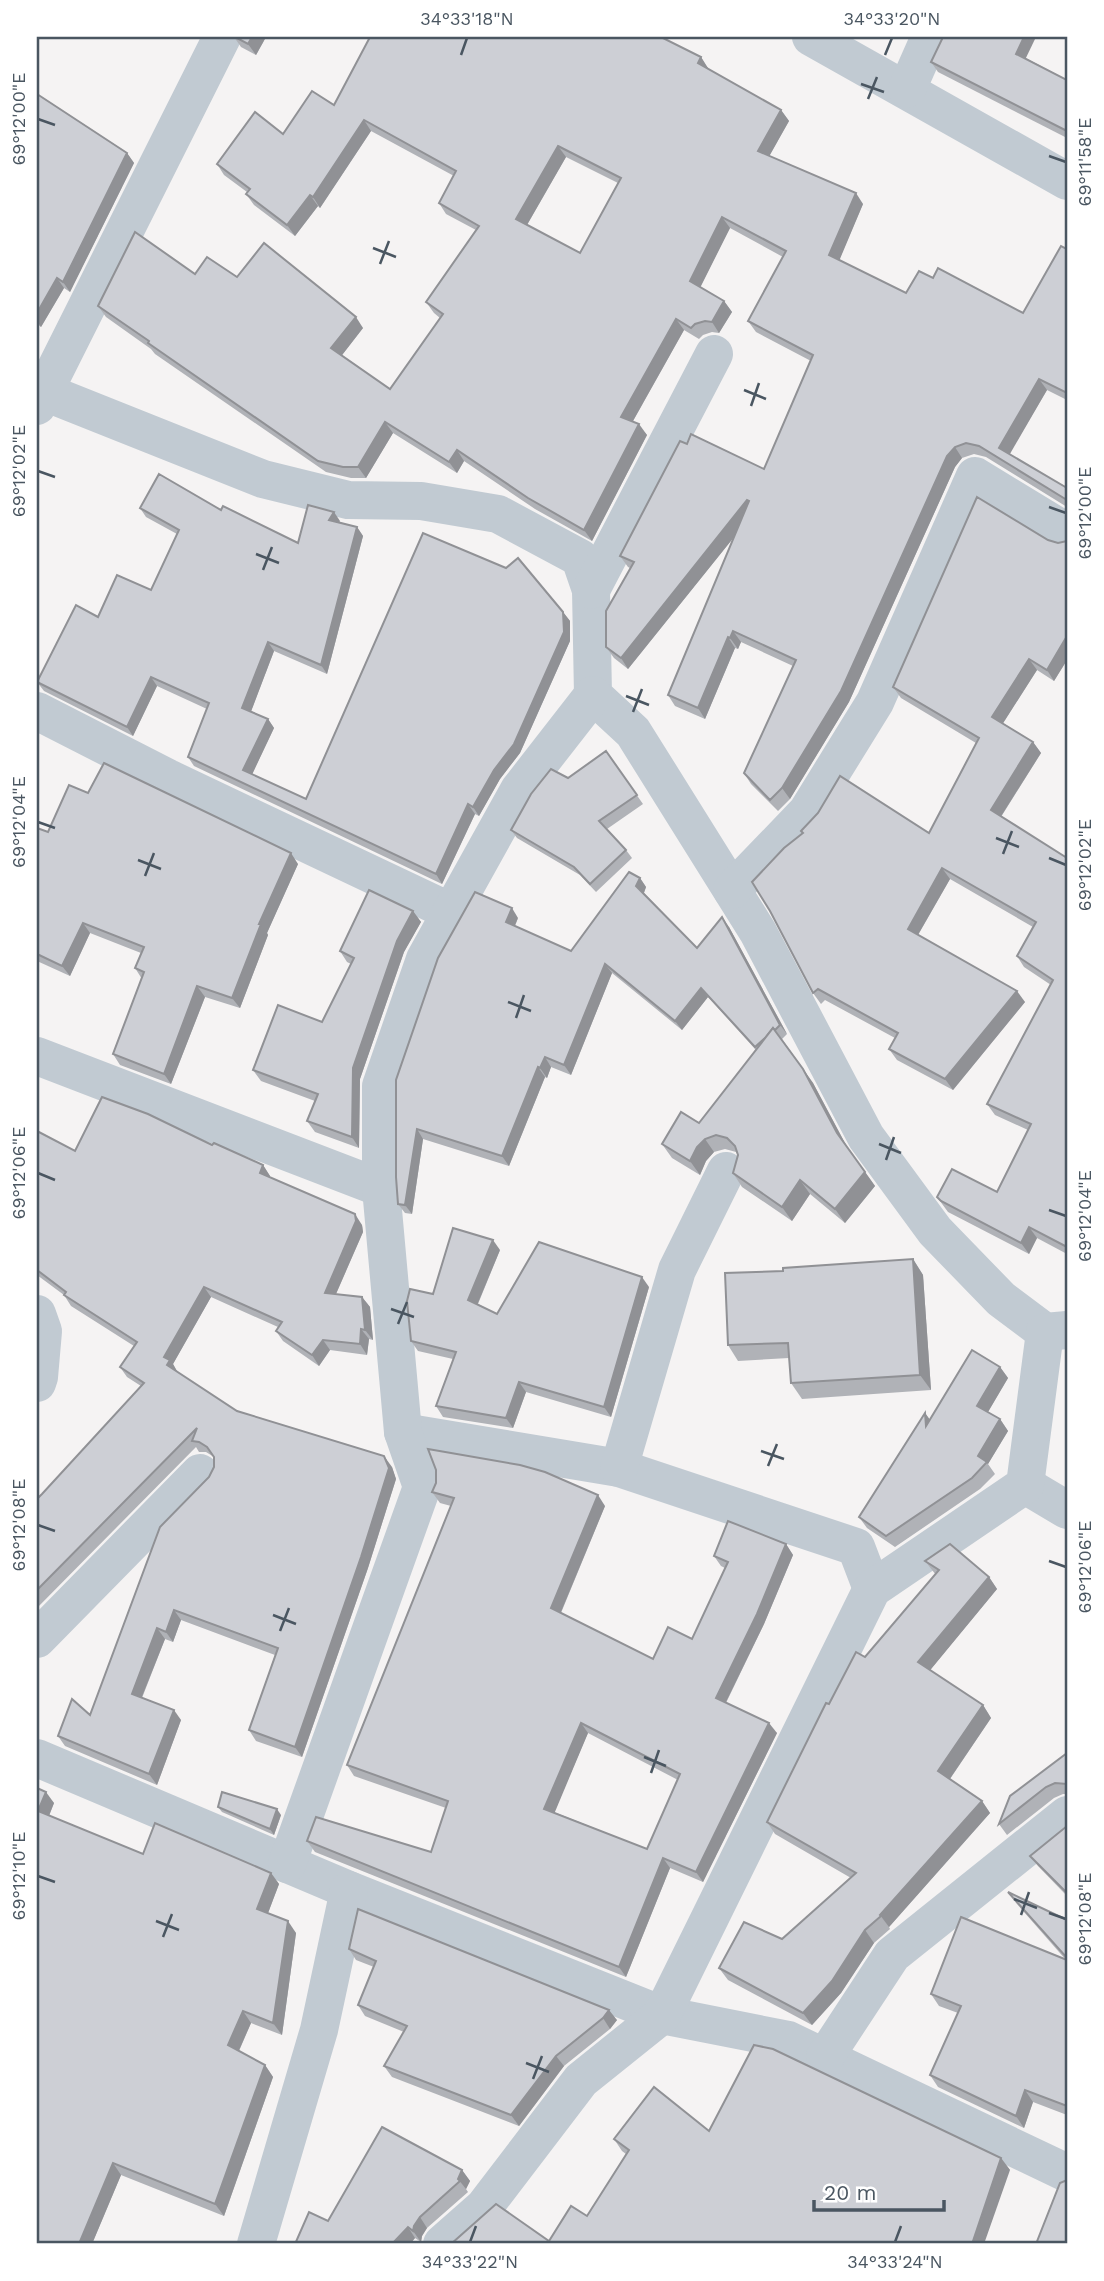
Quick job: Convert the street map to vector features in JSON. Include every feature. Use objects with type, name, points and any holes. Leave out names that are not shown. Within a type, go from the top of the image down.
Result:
[{"type":"street","points":[[222,37],[39,396],[263,479],[348,500],[421,501],[498,514],[580,558],[591,590],[593,695],[519,790],[425,959],[380,1086],[381,1188],[403,1432],[422,1487],[286,1864]]},
{"type":"street","points":[[811,37],[1067,181]]},
{"type":"street","points":[[907,89],[930,37]]},
{"type":"street","points":[[591,590],[714,355]]},
{"type":"street","points":[[732,890],[807,812],[875,702],[975,476],[1067,532]]},
{"type":"street","points":[[442,2244],[484,2207],[581,2080],[662,2015],[872,1589],[1025,1485],[1056,1331],[1001,1299],[936,1231],[866,1137],[758,932],[633,732],[593,695]]},
{"type":"street","points":[[37,711],[168,778],[451,912]]},
{"type":"street","points":[[37,1056],[381,1188]]},
{"type":"street","points":[[618,1468],[677,1270],[726,1171]]},
{"type":"street","points":[[37,1314],[43,1331],[37,1383]]},
{"type":"street","points":[[403,1432],[618,1468],[856,1547],[872,1589]]},
{"type":"street","points":[[37,1639],[200,1473]]},
{"type":"street","points":[[1025,1485],[1067,1510]]},
{"type":"street","points":[[37,1758],[349,1890],[662,2015],[788,2040],[1067,2173]]},
{"type":"street","points":[[825,2057],[892,1955],[1067,1815]]},
{"type":"street","points":[[256,2244],[320,2029],[349,1890]]},
{"type":"building","points":[[235,37],[252,37],[248,44]]},
{"type":"building","points":[[370,37],[661,37],[701,57],[698,63],[781,110],[758,151],[856,193],[829,255],[906,293],[919,271],[933,278],[938,268],[1023,313],[1061,246],[1067,249],[1067,393],[1039,379],[999,448],[1067,488],[1067,500],[979,446],[966,443],[955,447],[947,456],[841,691],[782,788],[770,800],[744,773],[796,660],[733,631],[698,708],[668,695],[749,501],[747,500],[621,658],[606,647],[606,611],[634,562],[620,556],[680,441],[687,444],[691,434],[764,469],[813,355],[748,321],[786,251],[722,217],[690,281],[724,301],[712,322],[705,321],[691,328],[676,319],[621,417],[639,424],[584,530],[528,498],[457,450],[449,462],[385,422],[358,467],[343,467],[318,461],[98,306],[135,232],[195,274],[207,257],[237,277],[264,243],[356,317],[331,348],[390,389],[443,314],[426,302],[479,226],[439,203],[456,171],[364,120],[313,197],[310,195],[287,225],[246,194],[250,189],[217,164],[255,112],[283,134],[312,91],[334,105]],"holes":[[[558,146],[621,178],[580,253],[516,219]]]},
{"type":"building","points":[[943,37],[1024,37],[1016,54],[1067,80],[1067,131],[931,62]]},
{"type":"building","points":[[37,94],[127,153],[63,282],[57,278],[37,313]]},
{"type":"building","points":[[159,474],[221,510],[223,506],[298,543],[308,505],[334,512],[329,520],[357,527],[321,665],[268,642],[242,708],[268,719],[243,770],[306,799],[423,533],[506,568],[518,558],[563,612],[564,632],[514,744],[494,770],[473,807],[468,804],[436,874],[188,757],[209,703],[151,677],[127,727],[37,682],[76,605],[98,617],[117,575],[151,590],[179,530],[140,508]]},
{"type":"building","points":[[977,497],[1048,540],[1058,543],[1067,541],[1067,636],[1047,670],[1029,659],[992,717],[1033,742],[991,810],[1067,858],[1067,1247],[1029,1227],[1021,1243],[937,1197],[952,1169],[997,1192],[1031,1124],[987,1104],[1053,980],[1017,956],[1036,922],[942,868],[908,929],[1017,991],[945,1079],[889,1049],[898,1033],[818,989],[813,993],[752,882],[784,848],[803,833],[801,831],[818,813],[840,776],[929,833],[979,738],[893,687]]},
{"type":"building","points":[[606,751],[637,795],[599,821],[626,850],[590,884],[574,867],[511,830],[531,794],[551,769],[568,778]]},
{"type":"building","points":[[104,763],[291,853],[259,924],[232,998],[197,986],[164,1074],[113,1054],[144,972],[135,968],[144,947],[83,923],[62,966],[37,954],[37,828],[48,832],[69,785],[88,793]]},
{"type":"building","points":[[629,872],[640,878],[636,886],[697,948],[722,917],[780,1025],[775,1030],[773,1028],[755,1047],[701,988],[675,1021],[605,964],[564,1065],[545,1057],[540,1068],[538,1067],[502,1156],[417,1129],[405,1205],[398,1204],[396,1080],[438,958],[475,892],[512,908],[506,922],[571,951]]},
{"type":"building","points":[[369,890],[413,911],[397,941],[353,1068],[352,1137],[307,1121],[318,1094],[253,1070],[278,1005],[322,1022],[354,958],[340,951]]},
{"type":"building","points":[[773,1028],[803,1069],[837,1133],[865,1172],[835,1209],[800,1180],[782,1207],[733,1173],[738,1155],[735,1146],[727,1138],[716,1135],[705,1139],[697,1147],[690,1161],[662,1144],[681,1112],[699,1123]]},
{"type":"building","points":[[102,1097],[148,1114],[212,1145],[214,1143],[263,1165],[260,1173],[355,1214],[356,1221],[325,1293],[362,1297],[365,1330],[361,1329],[360,1344],[323,1340],[312,1355],[276,1331],[282,1322],[204,1287],[164,1357],[170,1360],[167,1365],[237,1411],[384,1456],[389,1468],[295,1747],[249,1730],[278,1648],[174,1610],[166,1632],[157,1628],[132,1694],[174,1710],[149,1774],[58,1736],[72,1699],[90,1715],[160,1527],[209,1477],[214,1467],[214,1457],[207,1447],[192,1441],[197,1428],[37,1590],[37,1499],[144,1383],[120,1367],[137,1342],[64,1295],[66,1292],[37,1270],[37,1131],[75,1151]]},
{"type":"building","points":[[453,1228],[493,1240],[468,1300],[497,1314],[539,1242],[642,1277],[604,1407],[519,1382],[506,1418],[436,1406],[456,1352],[411,1341],[407,1301],[410,1289],[433,1294]]},
{"type":"building","points":[[913,1259],[920,1375],[791,1383],[788,1343],[728,1345],[725,1273],[783,1271],[783,1268]]},
{"type":"building","points":[[972,1350],[1000,1367],[977,1406],[1000,1419],[978,1456],[987,1462],[972,1478],[886,1536],[859,1517],[925,1413],[926,1426]]},
{"type":"building","points":[[428,1449],[520,1465],[545,1472],[598,1495],[551,1608],[653,1659],[668,1627],[692,1639],[728,1562],[714,1556],[728,1521],[786,1544],[757,1614],[716,1698],[769,1723],[696,1872],[663,1858],[619,1967],[307,1841],[316,1817],[431,1852],[448,1801],[347,1765],[454,1498],[432,1492],[436,1483],[436,1470]],"holes":[[[581,1723],[680,1774],[647,1849],[544,1809]]]},
{"type":"building","points":[[950,1544],[989,1577],[918,1662],[983,1705],[938,1771],[982,1801],[881,1916],[865,1930],[832,1981],[803,2013],[719,1968],[744,1922],[782,1939],[856,1873],[767,1822],[826,1703],[829,1704],[856,1652],[865,1657],[939,1570],[925,1561]]},
{"type":"building","points":[[1067,1753],[1067,1784],[1055,1783],[1046,1787],[999,1824],[1010,1796]]},
{"type":"building","points":[[37,1788],[46,1792],[38,1811],[143,1854],[155,1823],[271,1873],[257,1909],[288,1921],[273,2023],[243,2011],[228,2045],[265,2065],[215,2204],[113,2163],[79,2244],[37,2244]]},
{"type":"building","points":[[222,1792],[277,1809],[270,1829],[218,1807]]},
{"type":"building","points":[[1067,1826],[1067,1893],[1030,1856]]},
{"type":"building","points":[[1008,1892],[1067,1920],[1067,1958]]},
{"type":"building","points":[[358,1909],[609,2010],[603,2018],[556,2056],[511,2115],[384,2066],[407,2026],[358,2005],[376,1961],[349,1949]]},
{"type":"building","points":[[961,1917],[1067,1960],[1067,2106],[1025,2090],[1016,2116],[930,2075],[961,2006],[931,1994]]},
{"type":"building","points":[[754,2045],[773,2049],[1001,2158],[972,2244],[451,2244],[496,2204],[549,2241],[571,2206],[587,2216],[629,2150],[614,2139],[654,2087],[709,2131]]},
{"type":"building","points":[[382,2127],[462,2170],[458,2179],[460,2181],[420,2217],[413,2231],[408,2227],[392,2244],[295,2244],[309,2212],[328,2221]]},
{"type":"building","points":[[1067,2180],[1067,2244],[1036,2244],[1060,2183]]}]
